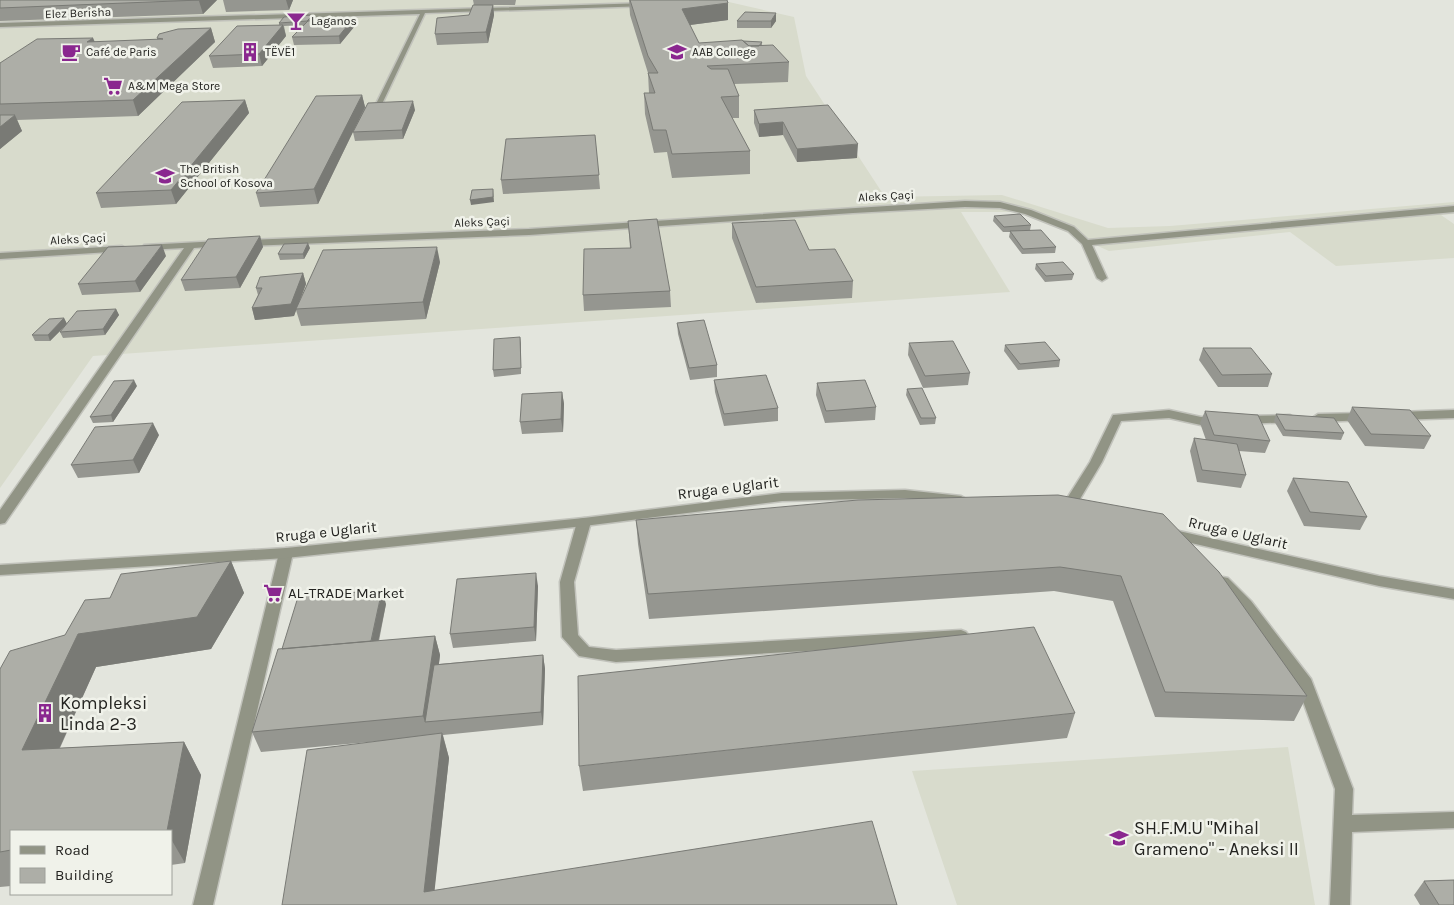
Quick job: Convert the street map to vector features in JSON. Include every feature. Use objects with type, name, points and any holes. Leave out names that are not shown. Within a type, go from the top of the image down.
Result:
[{"type":"street","name":"Elez Berisha","points":[[0,25],[655,5]]},
{"type":"street","points":[[379,104],[423,12]]},
{"type":"street","name":"Aleks Çaçi","points":[[0,256],[191,245],[529,232],[965,204],[1000,205],[1028,212],[1071,228],[1086,243]]},
{"type":"street","points":[[1102,278],[1086,243],[1454,209]]},
{"type":"street","points":[[0,520],[191,245]]},
{"type":"street","points":[[1085,515],[1061,510],[1096,462],[1118,418],[1169,414],[1201,421],[1454,414]]},
{"type":"street","name":"Rruga e Uglarit","points":[[0,570],[286,553],[584,522],[782,497],[905,494],[971,501]]},
{"type":"street","points":[[584,522],[567,582],[570,637],[585,652],[616,656],[979,635]]},
{"type":"street","name":"Rruga e Uglarit","points":[[1152,530],[1379,581],[1454,594]]},
{"type":"street","points":[[1180,536],[1200,557]]},
{"type":"street","points":[[203,905],[286,553]]},
{"type":"street","points":[[1213,571],[1246,605],[1303,679],[1344,789],[1340,905]]},
{"type":"street","points":[[1344,824],[1454,820]]},
{"type":"shaded area","points":[[0,0],[720,0],[794,17],[806,76],[885,197],[1002,195],[1108,228],[1170,226],[1454,202],[1454,214],[1441,215],[1454,224],[1454,258],[1336,266],[1290,232],[1109,251],[1021,212],[961,212],[1010,292],[93,356],[0,488]]},
{"type":"shaded area","name":"SH.F.M.U \"Mihal Grameno\" - Aneksi II","points":[[1288,747],[1315,905],[957,905],[912,771]]},
{"type":"building","points":[[0,0],[200,0],[0,8]]},
{"type":"building","points":[[630,0],[727,0],[728,3],[682,9],[699,43],[742,40],[749,46],[773,45],[789,62],[707,66],[711,69],[728,69],[739,96],[721,97],[750,151],[672,154],[666,130],[653,130],[644,93],[655,93],[648,73],[658,73],[648,56]]},
{"type":"building","points":[[473,5],[493,5],[486,32],[435,34],[437,18],[469,15]]},
{"type":"building","points":[[745,12],[776,13],[771,21],[737,21]]},
{"type":"building","points":[[313,15],[307,21],[279,23],[284,17]]},
{"type":"building","points":[[352,20],[339,36],[292,37],[308,21]]},
{"type":"building","points":[[283,25],[259,54],[209,56],[237,26]]},
{"type":"building","points":[[211,28],[133,100],[0,104],[0,63],[37,39],[93,38],[87,42],[163,39],[157,38],[159,34],[178,29]]},
{"type":"building","points":[[743,41],[762,42],[759,46],[749,46]]},
{"type":"building","points":[[362,95],[314,189],[256,193],[316,96]]},
{"type":"building","points":[[245,100],[171,190],[96,193],[182,102]]},
{"type":"building","points":[[413,101],[402,130],[353,132],[368,103]]},
{"type":"building","points":[[828,105],[858,144],[797,149],[783,122],[759,124],[754,110]]},
{"type":"building","points":[[0,115],[15,115],[0,127]]},
{"type":"building","points":[[595,135],[599,175],[501,180],[506,139]]},
{"type":"building","points":[[493,189],[493,197],[470,200],[472,190]]},
{"type":"building","points":[[1020,214],[1031,225],[1004,227],[994,216]]},
{"type":"building","points":[[657,219],[670,291],[583,295],[584,249],[631,248],[628,221]]},
{"type":"building","points":[[795,220],[809,250],[835,249],[853,281],[756,287],[732,223]]},
{"type":"building","points":[[1041,230],[1056,247],[1023,249],[1010,231]]},
{"type":"building","points":[[260,236],[236,277],[181,280],[208,239]]},
{"type":"building","points":[[308,243],[303,254],[278,254],[284,244]]},
{"type":"building","points":[[162,245],[135,281],[78,284],[108,247]]},
{"type":"building","points":[[437,247],[423,302],[296,309],[323,250]]},
{"type":"building","points":[[1063,262],[1074,274],[1046,276],[1036,264]]},
{"type":"building","points":[[303,273],[291,304],[252,308],[262,288],[256,288],[260,277]]},
{"type":"building","points":[[116,309],[103,329],[60,332],[77,311]]},
{"type":"building","points":[[64,318],[48,335],[32,335],[49,319]]},
{"type":"building","points":[[704,320],[717,365],[689,368],[677,323]]},
{"type":"building","points":[[520,337],[521,368],[493,370],[494,339]]},
{"type":"building","points":[[953,341],[970,373],[925,376],[909,343]]},
{"type":"building","points":[[1045,342],[1060,360],[1020,364],[1005,345]]},
{"type":"building","points":[[1203,348],[1251,348],[1272,374],[1222,375]]},
{"type":"building","points":[[766,375],[778,408],[724,414],[714,380]]},
{"type":"building","points":[[134,380],[111,415],[90,417],[114,381]]},
{"type":"building","points":[[865,380],[876,407],[826,411],[817,383]]},
{"type":"building","points":[[922,388],[936,418],[921,418],[907,389]]},
{"type":"building","points":[[562,392],[561,419],[520,422],[522,394]]},
{"type":"building","points":[[1352,407],[1410,410],[1431,436],[1371,434]]},
{"type":"building","points":[[1205,411],[1258,415],[1270,441],[1214,435]]},
{"type":"building","points":[[1276,414],[1334,418],[1344,433],[1285,430]]},
{"type":"building","points":[[153,423],[133,460],[71,465],[95,427]]},
{"type":"building","points":[[1194,438],[1237,444],[1246,475],[1202,470]]},
{"type":"building","points":[[1293,478],[1348,482],[1367,517],[1310,512]]},
{"type":"building","points":[[1058,495],[1163,514],[1219,572],[1307,696],[1165,692],[1121,576],[1060,567],[648,594],[636,520],[858,500]]},
{"type":"building","points":[[231,561],[197,617],[78,634],[22,750],[184,742],[167,830],[10,830],[10,850],[0,852],[0,669],[10,651],[65,635],[85,600],[110,598],[121,574]]},
{"type":"building","points":[[536,573],[534,627],[450,634],[457,579]]},
{"type":"building","points":[[382,590],[371,641],[282,649],[298,597]]},
{"type":"building","points":[[1034,627],[1075,713],[579,766],[578,676]]},
{"type":"building","points":[[435,636],[423,716],[252,732],[278,649]]},
{"type":"building","points":[[543,655],[541,712],[425,722],[434,665]]},
{"type":"building","points":[[442,733],[424,892],[872,821],[897,905],[282,905],[307,750]]},
{"type":"building","points":[[1454,880],[1454,905],[1439,905],[1424,881]]},
{"type":"place","name":"Laganos","points":[[296,21]]},
{"type":"place","name":"Café de Paris","points":[[71,52]]},
{"type":"place","name":"TËVË1","points":[[250,52]]},
{"type":"place","name":"AAB College","points":[[677,52]]},
{"type":"place","name":"A&M Mega Store","points":[[113,86]]},
{"type":"place","name":"The British School of Kosova","points":[[165,176]]},
{"type":"place","name":"AL-TRADE Market","points":[[273,593]]},
{"type":"place","name":"Kompleksi Linda 2-3","points":[[45,713]]},
{"type":"place","name":"SH.F.M.U \"Mihal Grameno\" - Aneksi II","points":[[1119,838]]}]
